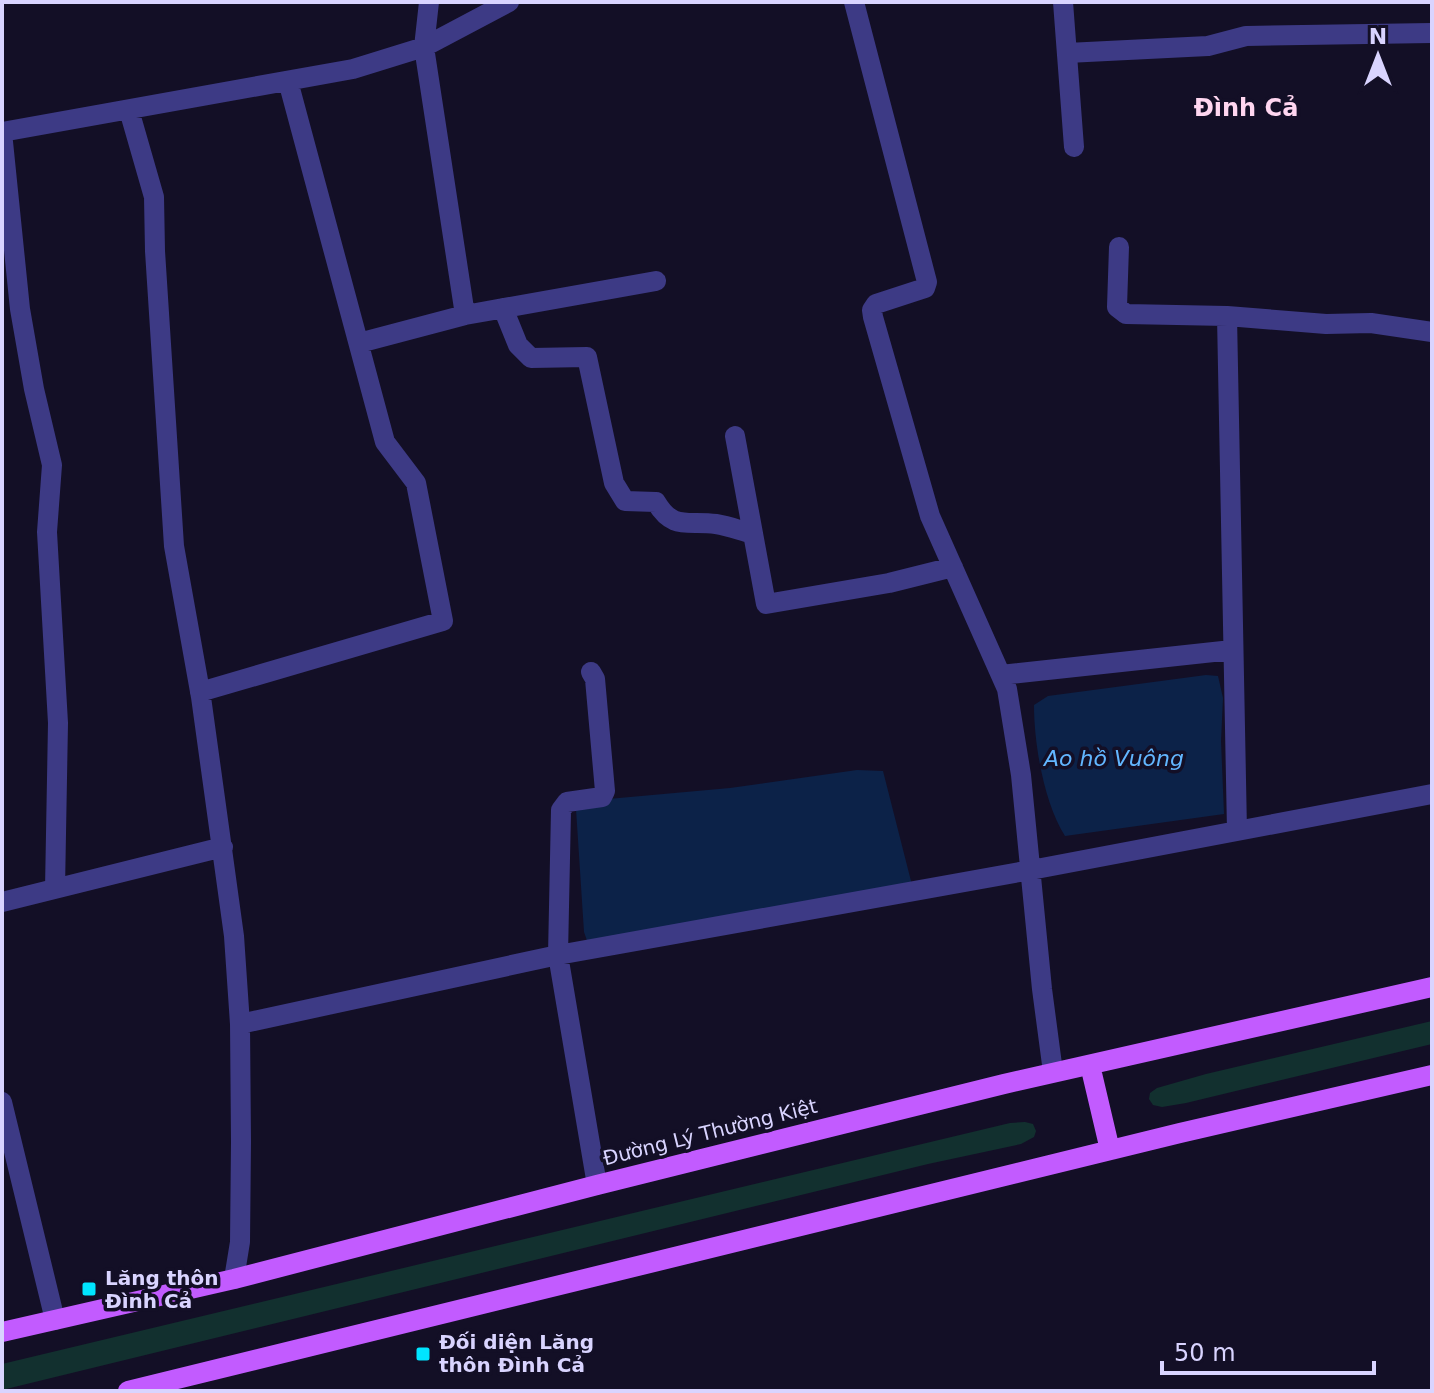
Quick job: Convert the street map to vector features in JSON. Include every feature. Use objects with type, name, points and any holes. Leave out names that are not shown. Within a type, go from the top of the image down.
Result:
[{"type":"main road","name":"Đường Lý Thường Kiệt","points":[[2,1332],[234,1279],[1053,1072],[1432,987]]},
{"type":"main road","points":[[1090,1065],[1110,1150]]},
{"type":"main road","points":[[128,1391],[1110,1150],[1432,1075]]},
{"type":"street","points":[[429,2],[424,47],[465,315]]},
{"type":"street","points":[[55,889],[58,723],[47,532],[52,465],[20,309],[2,132],[353,69],[424,47],[509,2]]},
{"type":"street","points":[[854,2],[927,282],[925,288],[876,304],[872,310],[873,317],[930,516],[1007,689],[1021,775],[1053,1072]]},
{"type":"street","points":[[1063,2],[1074,147]]},
{"type":"street","points":[[1067,53],[1208,46],[1246,36],[1432,33]]},
{"type":"street","points":[[200,692],[443,621],[416,483],[385,442],[288,81]]},
{"type":"street","points":[[129,110],[154,197],[174,546],[200,692],[234,936],[240,1024],[240,1242],[234,1279]]},
{"type":"street","points":[[1119,247],[1117,307],[1126,314],[1227,316],[1326,324],[1371,323],[1432,332]]},
{"type":"street","points":[[359,343],[465,315],[656,281]]},
{"type":"street","points":[[503,308],[518,345],[531,358],[587,357],[614,483],[625,501],[656,502],[675,523],[717,524],[753,534]]},
{"type":"street","points":[[1227,316],[1237,831]]},
{"type":"street","points":[[735,436],[766,604],[889,583],[953,567]]},
{"type":"street","points":[[1001,675],[1232,650]]},
{"type":"street","points":[[591,672],[595,679],[605,791],[602,797],[567,802],[561,810],[558,955],[597,1185]]},
{"type":"street","points":[[240,1024],[558,955],[1432,794]]},
{"type":"street","points":[[2,902],[223,847]]},
{"type":"street","points":[[2,1102],[55,1320]]},
{"type":"green space","points":[[1432,1021],[1432,1044],[1186,1103],[1162,1107],[1153,1105],[1149,1099],[1150,1093],[1157,1088],[1206,1074]]},
{"type":"green space","points":[[1010,1123],[1033,1124],[1036,1131],[1034,1137],[1021,1144],[2,1390],[2,1364]]},
{"type":"water","name":"Ao hồ Vuông","points":[[1218,676],[1223,698],[1224,814],[1065,836],[1051,807],[1042,773],[1034,705],[1048,696]]},
{"type":"water","points":[[857,770],[883,771],[912,885],[591,952],[584,932],[576,809],[597,800],[730,788]]},
{"type":"place","name":"Lăng thôn Đình Cả","points":[[89,1289]]},
{"type":"place","name":"Đối diện Lăng thôn Đình Cả","points":[[423,1354]]},
{"type":"district","name":"Đình Cả","points":[[1246,108]]}]
